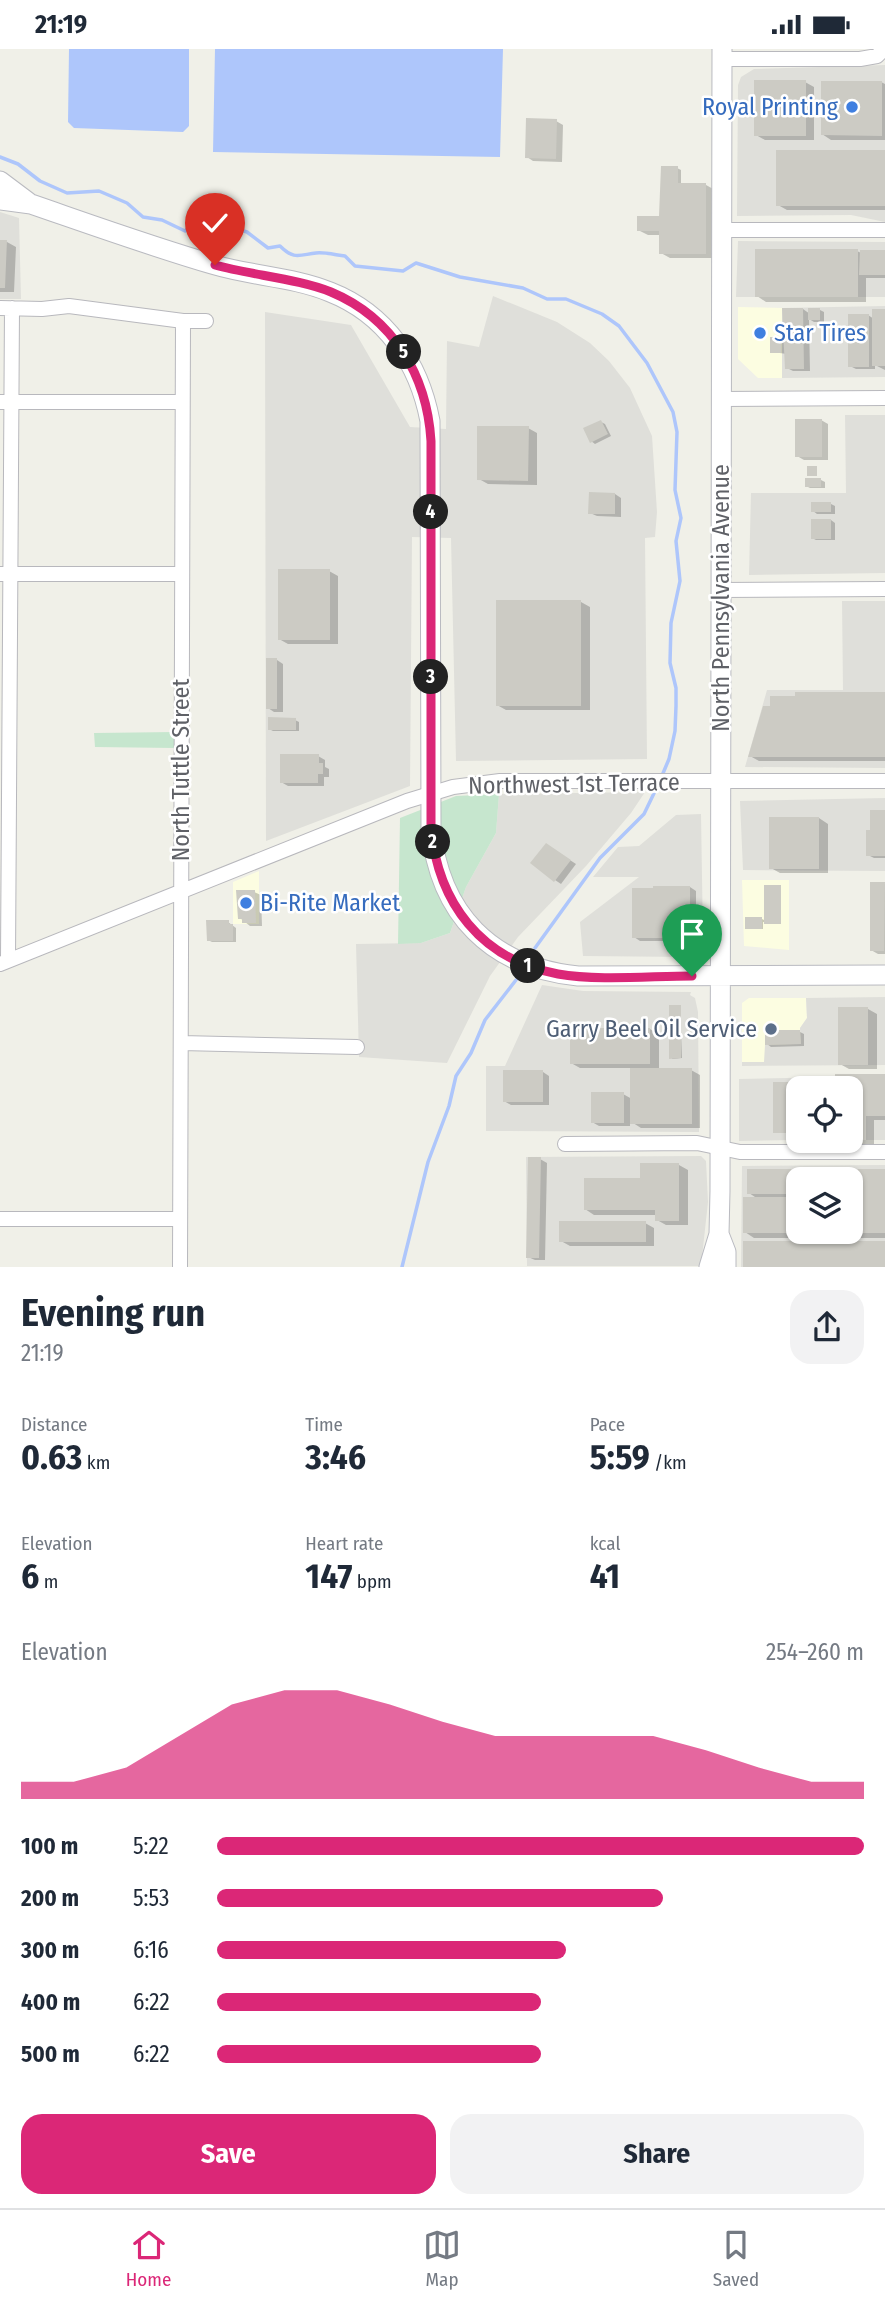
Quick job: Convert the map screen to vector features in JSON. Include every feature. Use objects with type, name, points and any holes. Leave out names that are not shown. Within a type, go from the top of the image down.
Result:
[{"type":"main road","name":"North Pennsylvania Avenue","points":[[719,1234],[722,54]]},
{"type":"main road","points":[[0,181],[32,204]]},
{"type":"main road","points":[[0,200],[32,204],[215,265],[330,291],[360,307],[375,319],[402,349],[421,384],[430,421],[433,850],[446,892],[467,923],[497,950],[528,966],[569,975],[885,975]]},
{"type":"main road","points":[[709,1266],[719,1234]]},
{"type":"main road","points":[[719,1234],[726,1252],[726,1266]]},
{"type":"street","points":[[722,54],[860,59],[877,56],[884,49]]},
{"type":"street","points":[[721,230],[885,230]]},
{"type":"street","points":[[4,962],[6,308],[41,309],[69,306],[183,321],[206,321]]},
{"type":"street","name":"North Tuttle Street","points":[[180,1266],[183,321]]},
{"type":"street","points":[[721,399],[885,398]]},
{"type":"street","points":[[6,402],[182,403]]},
{"type":"street","points":[[5,573],[182,574]]},
{"type":"street","points":[[720,590],[885,589]]},
{"type":"street","name":"Northwest 1st Terrace","points":[[4,962],[431,793],[475,783],[885,781]]},
{"type":"street","points":[[181,1043],[357,1047]]},
{"type":"street","points":[[565,1144],[698,1143],[740,1153],[885,1152]]},
{"type":"street","points":[[0,1219],[180,1219]]},
{"type":"shaded area","points":[[885,65],[885,222],[851,215],[737,216],[738,85],[741,77],[754,69]]},
{"type":"shaded area","points":[[0,212],[19,218],[21,299],[0,299]]},
{"type":"shaded area","points":[[738,241],[885,242],[885,297],[736,297]]},
{"type":"shaded area","points":[[493,296],[557,322],[590,343],[609,361],[630,388],[652,436],[657,512],[655,537],[645,538],[647,759],[456,761],[451,538],[412,537],[410,786],[266,841],[265,312],[351,325],[410,427],[446,429],[447,341],[479,347]]},
{"type":"shaded area","points":[[885,306],[885,377],[782,378],[782,308]]},
{"type":"shaded area","name":"Star Tires","points":[[738,307],[782,308],[782,378],[758,378],[738,359]]},
{"type":"shaded area","points":[[845,415],[885,415],[885,573],[749,575],[751,493],[846,493]]},
{"type":"shaded area","points":[[842,601],[885,601],[885,768],[745,767],[767,690],[843,690]]},
{"type":"shaded area","points":[[175,732],[174,748],[95,747],[94,733]]},
{"type":"shaded area","points":[[645,792],[631,813],[586,866],[518,937],[490,976],[447,1063],[359,1057],[356,944],[421,943],[450,933],[466,887],[496,833],[499,794]]},
{"type":"shaded area","points":[[499,794],[496,833],[466,887],[450,933],[421,943],[398,944],[400,818],[456,796]]},
{"type":"shaded area","points":[[885,798],[885,871],[743,870],[740,801]]},
{"type":"shaded area","points":[[701,814],[703,940],[696,954],[687,957],[583,956],[580,922],[639,877],[593,877],[618,847],[639,846],[676,815]]},
{"type":"shaded area","name":"Bi-Rite Market","points":[[259,871],[259,924],[233,924],[233,882]]},
{"type":"shaded area","points":[[742,880],[789,880],[789,950],[744,946]]},
{"type":"shaded area","points":[[542,985],[583,991],[691,992],[698,1012],[699,1132],[486,1131],[486,1066],[505,1066]]},
{"type":"shaded area","points":[[885,997],[885,1065],[742,1066],[742,1062],[764,1062],[765,1045],[801,1044],[800,1028],[807,1018],[806,998]]},
{"type":"shaded area","name":"Garry Beel Oil Service","points":[[749,998],[806,998],[807,1018],[800,1028],[801,1044],[765,1045],[765,1062],[742,1062],[742,1003]]},
{"type":"shaded area","points":[[863,1076],[885,1076],[885,1140],[863,1140]]},
{"type":"shaded area","points":[[786,1078],[786,1140],[739,1141],[739,1079]]},
{"type":"shaded area","points":[[701,1156],[706,1161],[708,1202],[701,1266],[527,1266],[526,1157]]},
{"type":"shaded area","points":[[885,1165],[885,1266],[741,1267],[742,1166]]},
{"type":"water","points":[[69,49],[189,49],[189,126],[183,132],[74,128],[68,122]]},
{"type":"water","points":[[215,49],[503,49],[500,157],[213,152]]},
{"type":"building","points":[[754,80],[806,80],[806,136],[754,136]]},
{"type":"building","name":"Royal Printing","points":[[821,81],[882,81],[882,136],[821,135]]},
{"type":"building","points":[[526,118],[557,119],[556,159],[525,158]]},
{"type":"building","points":[[776,150],[885,150],[885,206],[776,206]]},
{"type":"building","points":[[661,166],[678,166],[678,183],[706,183],[706,254],[659,254],[659,231],[637,231],[637,216],[659,216]]},
{"type":"building","points":[[0,240],[7,240],[5,288],[0,288]]},
{"type":"building","points":[[755,249],[858,249],[858,297],[755,297]]},
{"type":"building","points":[[860,250],[885,250],[885,275],[859,275]]},
{"type":"building","points":[[782,308],[803,308],[804,369],[785,369]]},
{"type":"building","points":[[808,308],[820,308],[820,320],[808,320]]},
{"type":"building","points":[[872,309],[885,309],[885,366],[872,366]]},
{"type":"building","points":[[848,314],[869,314],[869,367],[848,367]]},
{"type":"building","points":[[770,337],[781,337],[781,353],[770,353]]},
{"type":"building","points":[[795,419],[822,419],[822,457],[795,457]]},
{"type":"building","points":[[601,420],[608,434],[590,443],[583,428]]},
{"type":"building","points":[[477,426],[529,426],[528,481],[477,480]]},
{"type":"building","points":[[807,466],[817,466],[817,476],[807,476]]},
{"type":"building","points":[[805,478],[821,478],[821,487],[805,487]]},
{"type":"building","points":[[589,492],[615,493],[615,514],[588,514]]},
{"type":"building","points":[[811,502],[831,502],[831,512],[811,512]]},
{"type":"building","points":[[811,519],[831,519],[831,539],[811,539]]},
{"type":"building","points":[[278,569],[330,569],[330,640],[278,640]]},
{"type":"building","points":[[496,600],[581,600],[581,706],[496,706]]},
{"type":"building","points":[[266,658],[277,658],[277,709],[266,709]]},
{"type":"building","points":[[795,692],[885,692],[885,757],[748,757],[763,706],[770,706],[770,696],[795,696]]},
{"type":"building","points":[[268,717],[296,718],[296,730],[268,730]]},
{"type":"building","points":[[280,754],[319,754],[319,763],[323,763],[323,774],[318,774],[318,783],[280,783]]},
{"type":"building","points":[[870,810],[885,810],[885,856],[866,856],[866,830],[870,830]]},
{"type":"building","points":[[769,817],[819,817],[819,869],[769,869]]},
{"type":"building","points":[[546,843],[571,860],[554,882],[530,863]]},
{"type":"building","points":[[870,882],[885,882],[884,951],[870,951]]},
{"type":"building","points":[[764,885],[781,885],[781,924],[764,924]]},
{"type":"building","points":[[690,886],[690,909],[702,909],[702,938],[632,938],[632,888]]},
{"type":"building","points":[[236,890],[255,890],[256,923],[242,923],[242,919],[238,919]]},
{"type":"building","points":[[745,917],[762,917],[762,929],[745,929]]},
{"type":"building","points":[[206,920],[229,920],[229,924],[233,924],[233,941],[207,941]]},
{"type":"building","points":[[669,1005],[681,1005],[681,1058],[669,1059]]},
{"type":"building","points":[[838,1007],[868,1007],[868,1065],[838,1065]]},
{"type":"building","points":[[570,1028],[650,1028],[650,1064],[570,1064]]},
{"type":"building","points":[[769,1030],[800,1030],[801,1044],[765,1045],[765,1034]]},
{"type":"building","points":[[630,1068],[692,1068],[692,1124],[630,1124]]},
{"type":"building","points":[[503,1070],[543,1070],[543,1102],[503,1102]]},
{"type":"building","points":[[885,1074],[885,1116],[866,1116],[866,1140],[863,1140],[863,1076],[835,1076]]},
{"type":"building","points":[[773,1082],[786,1082],[786,1133],[773,1133]]},
{"type":"building","points":[[591,1092],[624,1092],[624,1123],[591,1123]]},
{"type":"building","points":[[528,1157],[541,1157],[539,1258],[526,1258]]},
{"type":"building","points":[[640,1163],[679,1163],[679,1221],[655,1221],[655,1210],[584,1210],[584,1178],[640,1178]]},
{"type":"building","points":[[747,1169],[786,1169],[786,1194],[747,1194]]},
{"type":"building","points":[[863,1169],[885,1169],[885,1233],[863,1233]]},
{"type":"building","points":[[743,1197],[786,1197],[786,1233],[743,1233]]},
{"type":"building","points":[[559,1221],[646,1221],[646,1242],[559,1242]]},
{"type":"building","points":[[743,1241],[863,1244],[863,1241],[885,1241],[885,1267],[743,1267]]},
{"type":"waterway","points":[[0,157],[18,164],[40,181],[67,193],[99,191],[127,203],[143,217],[162,220],[185,231],[202,218],[247,232],[268,248],[280,246],[293,255],[319,253],[345,256],[355,266],[403,271],[416,263],[460,277],[523,288],[547,299],[566,299],[602,314],[619,326],[647,363],[673,412],[677,432],[675,490],[681,518],[676,541],[680,581],[671,623],[670,663],[676,688],[675,731],[669,759],[661,778]]},
{"type":"waterway","points":[[535,948],[600,858],[644,814],[658,785]]},
{"type":"waterway","points":[[402,1267],[428,1162],[449,1106],[456,1076],[471,1053],[485,1020],[516,980]]},
{"type":"place","name":"Royal Printing","points":[[852,107]]},
{"type":"place","name":"Star Tires","points":[[760,333]]},
{"type":"place","name":"Bi-Rite Market","points":[[246,903]]},
{"type":"place","name":"Garry Beel Oil Service","points":[[771,1029]]},
{"type":"route","points":[[215,265],[330,291],[360,307],[390,333],[414,368],[421,384],[430,421],[431,441],[431,828],[439,872],[456,909],[467,923],[497,950],[544,971],[578,976],[692,976]]}]
